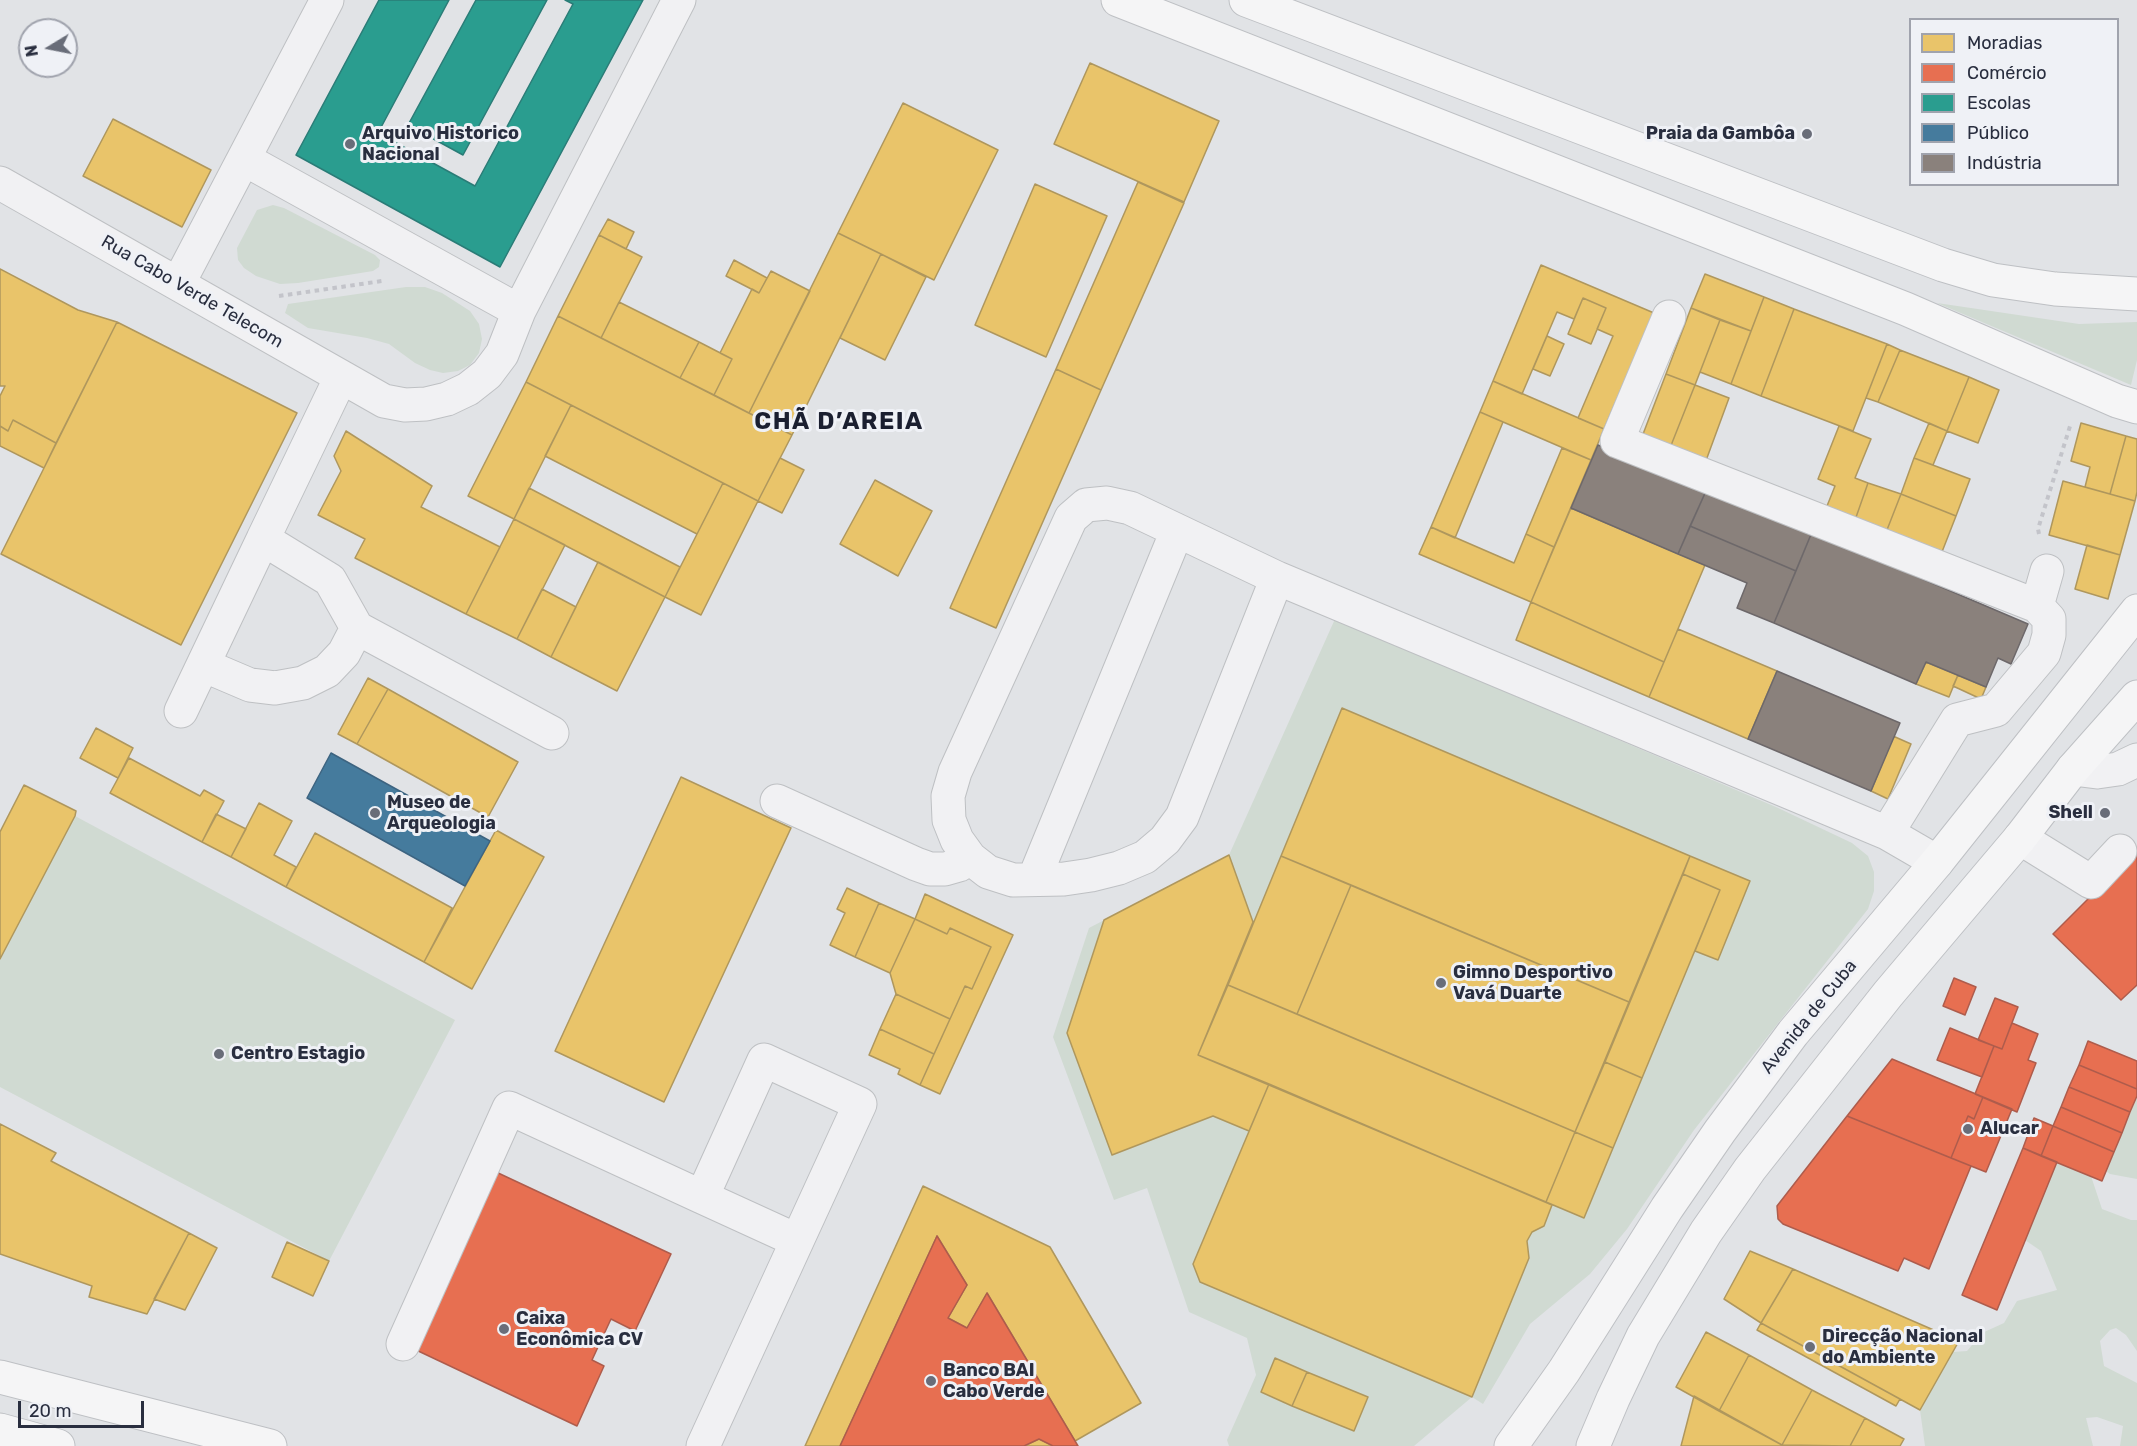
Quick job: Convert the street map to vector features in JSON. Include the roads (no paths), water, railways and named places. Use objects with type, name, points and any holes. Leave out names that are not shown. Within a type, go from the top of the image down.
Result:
[{"type":"main road","points":[[1118,0],[1906,309],[2137,407]]},
{"type":"main road","points":[[1246,0],[1943,265],[1993,280],[2055,289],[2137,294]]},
{"type":"main road","name":"Avenida de Cuba","points":[[1511,1446],[1564,1371],[1667,1208],[1720,1131],[1793,1033],[1937,862],[2137,611]]},
{"type":"main road","points":[[1593,1446],[1643,1336],[1706,1232],[1750,1169],[1888,994],[2020,838],[2073,769],[2137,697]]},
{"type":"main road","points":[[0,1377],[270,1446]]},
{"type":"main road","points":[[0,1430],[58,1446]]},
{"type":"street","points":[[178,284],[327,0]]},
{"type":"street","points":[[244,159],[519,311],[679,0]]},
{"type":"street","name":"Rua Cabo Verde Telecom","points":[[0,183],[384,401],[405,405],[426,404],[447,399],[468,389],[487,374],[502,354],[519,311]]},
{"type":"street","points":[[1668,317],[1617,441],[2037,606],[2049,619],[2049,635],[2044,653],[1996,710],[1957,720],[1887,833]]},
{"type":"street","points":[[181,711],[341,377]]},
{"type":"street","points":[[1277,578],[1182,817],[1165,840],[1144,857],[1119,868],[1091,875],[1013,880],[988,872],[970,858],[957,840],[950,820],[948,796],[955,772],[1071,518],[1086,505],[1107,503],[1130,508],[1277,578],[1887,833],[1937,862]]},
{"type":"street","points":[[1034,879],[1177,531]]},
{"type":"street","points":[[263,539],[330,580],[357,628],[552,733]]},
{"type":"street","points":[[2037,606],[2047,571]]},
{"type":"street","points":[[203,665],[250,685],[275,688],[303,683],[327,671],[344,653],[357,628]]},
{"type":"street","points":[[2073,769],[2097,772],[2118,769],[2137,760]]},
{"type":"street","points":[[777,801],[930,869],[945,869],[959,865],[970,858]]},
{"type":"street","points":[[2020,838],[2091,882],[2120,850]]},
{"type":"street","points":[[702,1197],[764,1060],[860,1104],[703,1446]]},
{"type":"street","points":[[403,1344],[509,1108],[796,1240]]},
{"type":"place","name":"Praia da Gambôa","points":[[1807,134]]},
{"type":"place","name":"Arquivo Historico Nacional","points":[[350,144]]},
{"type":"place","name":"Museo de Arqueologia","points":[[375,813]]},
{"type":"place","name":"Shell","points":[[2105,813]]},
{"type":"place","name":"Gimno Desportivo Vavá Duarte","points":[[1441,983]]},
{"type":"place","name":"Centro Estagio","points":[[219,1054]]},
{"type":"place","name":"Alucar","points":[[1968,1129]]},
{"type":"place","name":"Caixa Econômica CV","points":[[504,1329]]},
{"type":"place","name":"Direcção Nacional do Ambiente","points":[[1810,1347]]},
{"type":"place","name":"Banco BAI Cabo Verde","points":[[931,1381]]},
{"type":"district","name":"CHÃ D’AREIA","points":[[839,422]]}]
